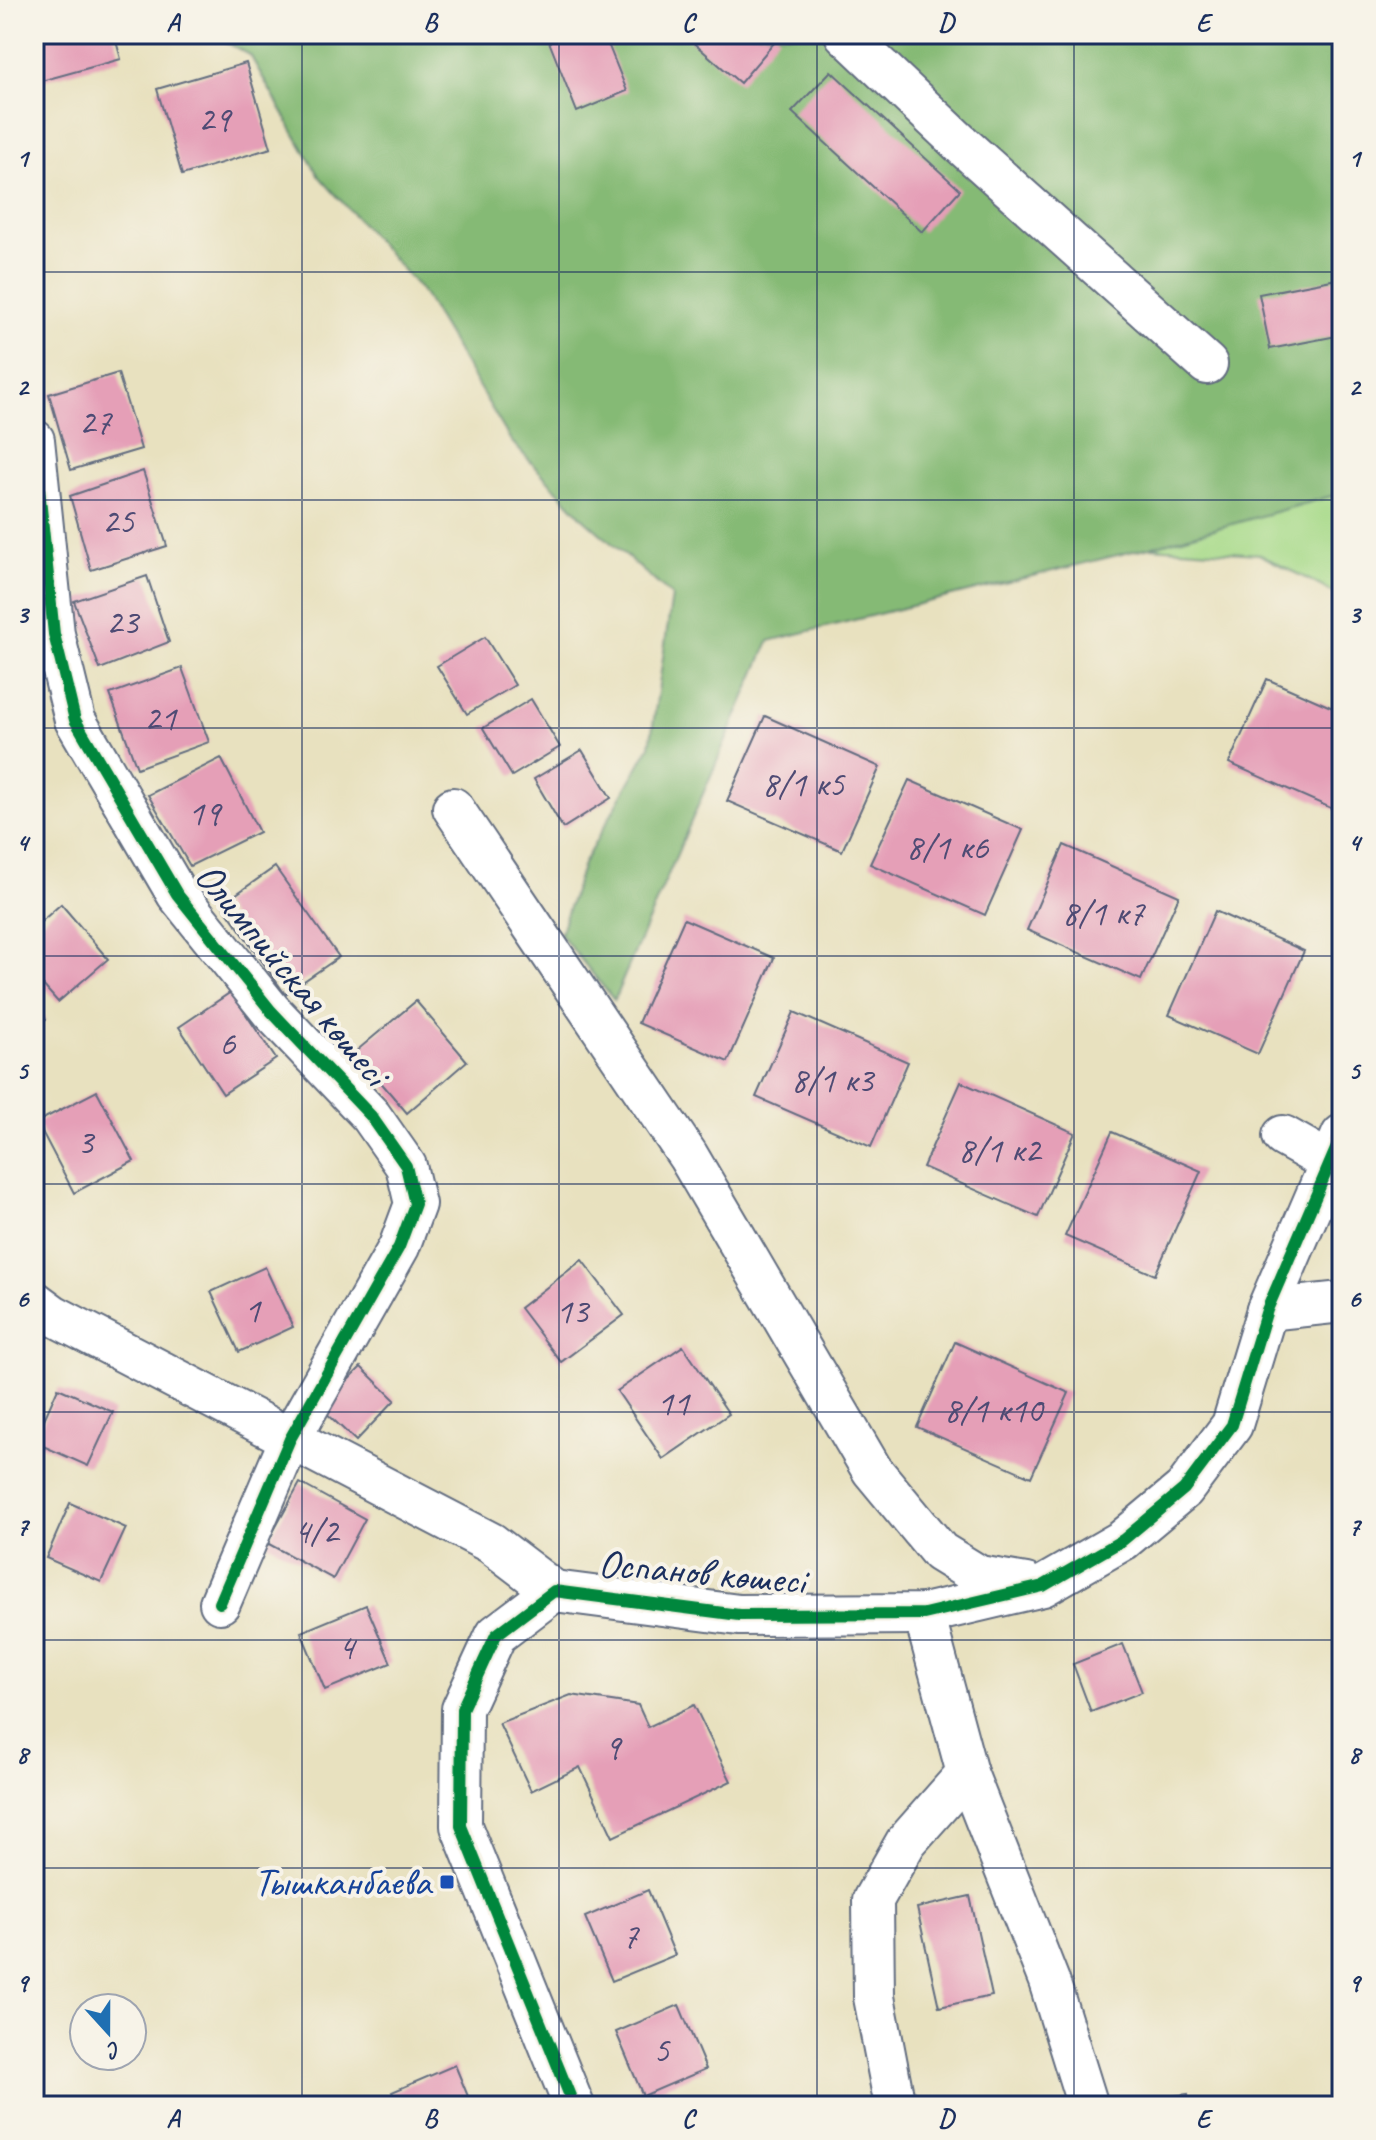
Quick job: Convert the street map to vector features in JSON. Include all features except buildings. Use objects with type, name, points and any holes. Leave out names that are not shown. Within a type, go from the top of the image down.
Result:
[{"type":"street","points":[[845,34],[960,143],[1207,364]]},
{"type":"street","name":"Олимпийская көшесі","points":[[34,440],[54,634],[75,720],[177,894],[271,1011],[371,1116],[406,1166],[415,1204],[399,1247],[290,1439],[220,1603]]},
{"type":"street","points":[[453,808],[688,1156],[872,1470],[940,1552],[979,1576],[1043,1586]]},
{"type":"street","points":[[1283,1136],[1336,1148],[1267,1310],[1342,1302]]},
{"type":"street","points":[[34,1301],[53,1315],[491,1543],[554,1591]]},
{"type":"street","name":"Оспанов көшесі","points":[[574,2106],[461,1826],[462,1709],[496,1635],[554,1591],[739,1615],[924,1614],[1043,1586],[1123,1540],[1184,1489],[1232,1425],[1267,1310]]},
{"type":"street","points":[[924,1614],[967,1773],[1049,1981],[1088,2106]]},
{"type":"street","points":[[895,2106],[874,1997],[873,1900],[906,1842],[967,1773]]},
{"type":"green space","points":[[211,34],[1342,34],[1342,493],[1150,547],[769,641],[614,1000],[560,934],[583,864],[650,746],[672,596],[585,520],[511,441],[421,290],[318,175],[250,55]]},
{"type":"green space","points":[[1342,493],[1342,597],[1259,554],[1150,547]]},
{"type":"cycle path","points":[[34,440],[54,634],[75,720],[177,894],[271,1011],[371,1116],[406,1166],[415,1204],[399,1247],[290,1439],[220,1603]]},
{"type":"cycle path","points":[[574,2106],[461,1826],[462,1709],[496,1635],[554,1591],[739,1615],[924,1614],[1043,1586],[1123,1540],[1184,1489],[1232,1425],[1267,1310],[1342,1135]]},
{"type":"place","name":"Тышканбаева","points":[[447,1882]]}]
